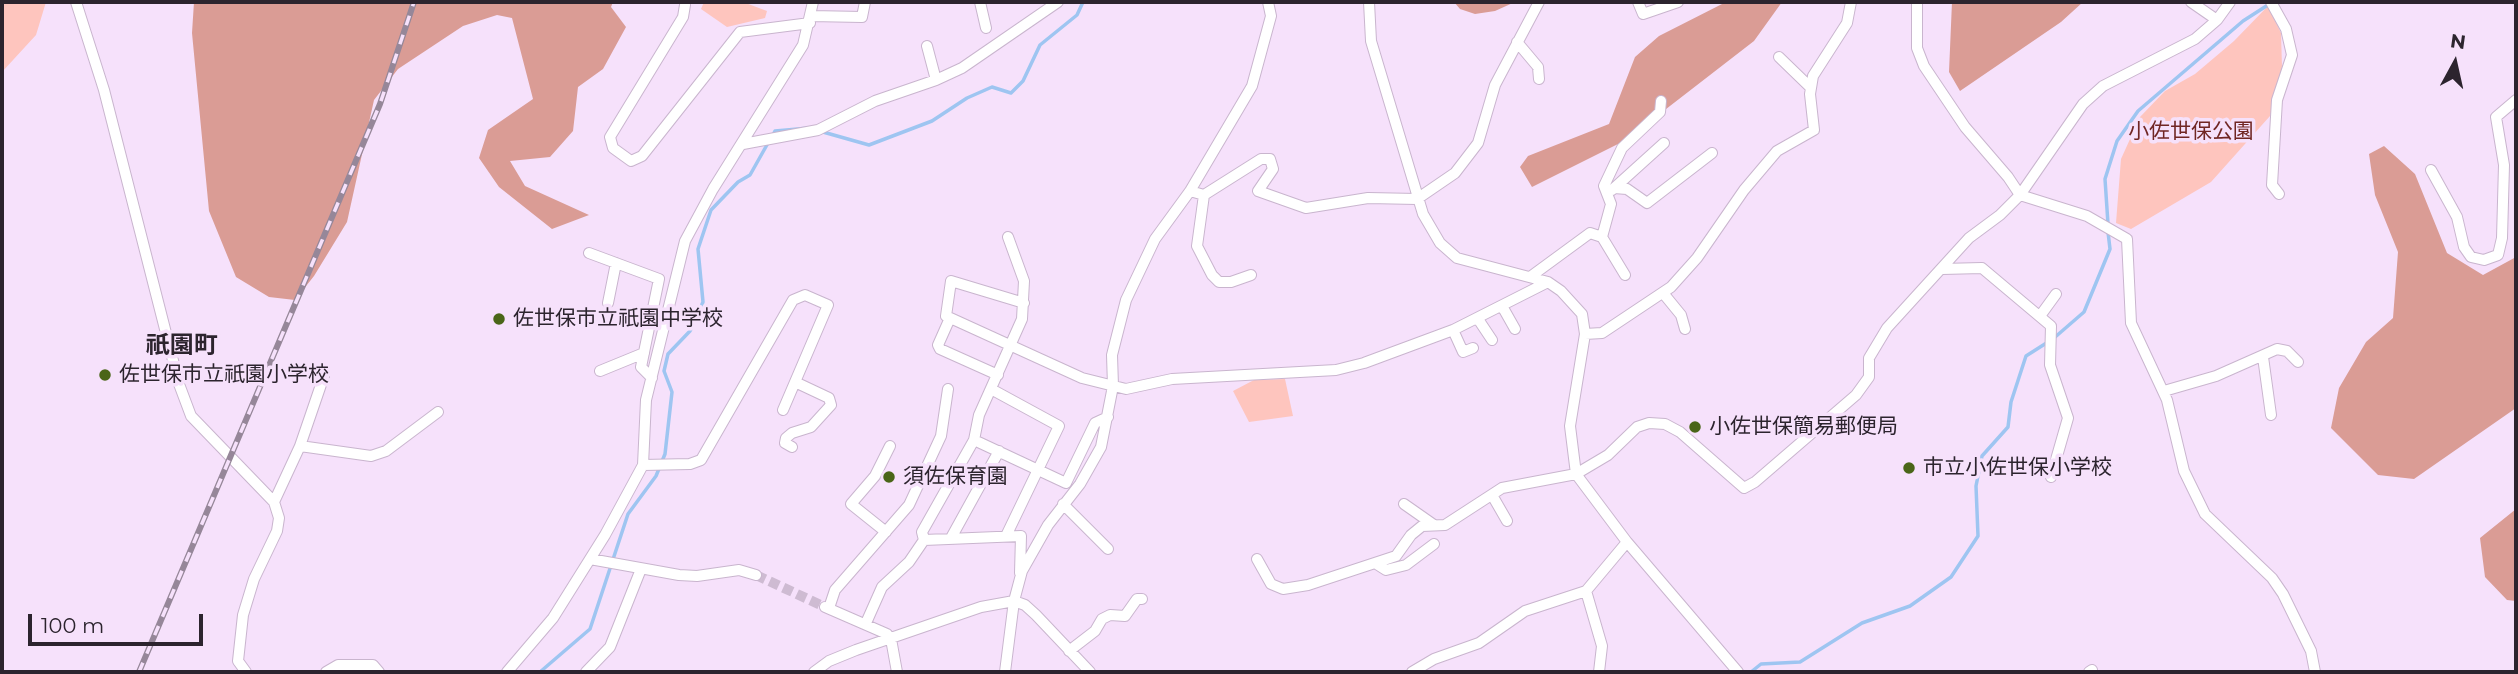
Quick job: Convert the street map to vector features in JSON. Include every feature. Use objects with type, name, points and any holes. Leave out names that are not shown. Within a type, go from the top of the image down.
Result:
[{"type":"street","points":[[76,2],[104,90],[179,384],[191,416],[274,502],[279,518],[277,531],[254,579],[243,615],[239,661],[246,672]]},
{"type":"street","points":[[507,672],[553,618],[643,465],[646,400],[685,241],[713,189],[743,145],[803,45],[813,2]]},
{"type":"street","points":[[685,5],[683,17],[610,137],[613,148],[631,162],[642,156],[740,32],[810,20],[862,17],[865,2]]},
{"type":"street","points":[[980,2],[986,28]]},
{"type":"street","points":[[743,145],[818,130],[875,101],[936,80],[962,68],[1058,2]]},
{"type":"street","points":[[1005,672],[1014,601],[1020,578],[1048,525],[1080,484],[1101,447],[1112,386],[1112,355],[1126,300],[1155,239],[1189,191],[1252,86],[1271,16],[1268,2]]},
{"type":"street","points":[[1369,2],[1371,41],[1417,199],[1440,243],[1457,258],[1548,282],[1562,291],[1578,308],[1582,314],[1585,334],[1570,426],[1576,474],[1628,542],[1738,672]]},
{"type":"street","points":[[1189,191],[1204,195],[1261,159],[1270,159],[1273,169],[1258,191],[1306,208],[1368,198],[1417,199],[1455,173],[1478,143],[1494,85],[1539,2]]},
{"type":"street","points":[[1638,2],[1643,14],[1678,2]]},
{"type":"street","points":[[1585,334],[1602,333],[1683,277],[1744,190],[1777,151],[1814,130],[1811,88],[1813,76],[1847,23],[1851,2]]},
{"type":"street","points":[[1917,2],[1917,48],[1924,66],[1965,127],[2020,195],[2100,223],[2127,239],[2130,251],[2132,323],[2164,391],[2184,471],[2205,514],[2272,578],[2283,594],[2311,651],[2315,672]]},
{"type":"street","points":[[2191,2],[2217,20]]},
{"type":"street","points":[[1257,559],[1271,584],[1283,589],[1308,585],[1396,556],[1411,535],[1422,526],[1445,525],[1503,488],[1576,474],[1608,456],[1637,427],[1665,424],[1692,441],[1744,488],[1755,482],[1856,395],[1868,377],[1869,358],[1886,328],[1926,281],[1942,269],[1969,238],[2000,215],[2020,195],[2083,104],[2103,86],[2195,39],[2217,20],[2230,2]]},
{"type":"street","points":[[2273,5],[2286,29],[2291,55],[2277,100],[2272,185],[2278,194]]},
{"type":"street","points":[[1517,42],[1538,67],[1539,79]]},
{"type":"street","points":[[927,46],[936,80]]},
{"type":"street","points":[[1779,57],[1811,88]]},
{"type":"street","points":[[1661,100],[1660,112],[1622,148],[1604,186],[1611,191],[1627,189],[1647,203],[1712,153]]},
{"type":"street","points":[[2431,170],[2457,217],[2464,247],[2471,257],[2484,260],[2498,255],[2502,238],[2504,165],[2496,117],[2516,100]]},
{"type":"street","points":[[1602,237],[1611,204],[1611,191],[1664,143]]},
{"type":"street","points":[[1204,195],[1197,246],[1212,275],[1219,282],[1231,282],[1251,275]]},
{"type":"street","points":[[1530,277],[1590,233],[1602,237],[1625,275]]},
{"type":"street","points":[[866,623],[882,587],[909,562],[924,540],[922,532],[974,440],[979,415],[1022,319],[1024,303],[1020,264],[1008,237]]},
{"type":"street","points":[[589,253],[659,279],[641,367],[652,378]]},
{"type":"street","points":[[608,303],[616,263]]},
{"type":"street","points":[[1942,269],[1982,268],[2051,326],[2053,377],[2067,418],[2051,477]]},
{"type":"street","points":[[1024,303],[951,281],[946,316],[1082,378],[1126,389],[1172,379],[1336,370],[1391,356],[1478,319],[1548,282]]},
{"type":"street","points":[[1662,293],[1681,315],[1685,329]]},
{"type":"street","points":[[2040,316],[2056,294]]},
{"type":"street","points":[[643,465],[690,464],[701,460],[793,300],[806,295],[828,305],[783,410]]},
{"type":"street","points":[[1502,306],[1515,329]]},
{"type":"street","points":[[950,318],[938,345],[940,349],[998,374]]},
{"type":"street","points":[[1478,319],[1492,340]]},
{"type":"street","points":[[1453,330],[1463,352],[1473,348]]},
{"type":"street","points":[[2164,391],[2216,376],[2277,349],[2287,351],[2298,362]]},
{"type":"street","points":[[600,371],[644,353]]},
{"type":"street","points":[[2263,356],[2271,415]]},
{"type":"street","points":[[274,502],[300,446],[324,376]]},
{"type":"street","points":[[792,447],[785,443],[786,438],[792,433],[811,427],[831,405],[829,398],[795,382]]},
{"type":"street","points":[[991,389],[1059,426],[1040,471],[1006,536]]},
{"type":"street","points":[[897,672],[891,639],[866,623],[827,608],[835,590],[909,505],[941,436],[948,390]]},
{"type":"street","points":[[300,446],[371,456],[386,451],[438,412]]},
{"type":"street","points":[[974,440],[1066,483],[1095,423],[1108,417]]},
{"type":"street","points":[[886,532],[851,504],[875,476],[890,446]]},
{"type":"street","points":[[951,538],[999,451]]},
{"type":"street","points":[[1492,495],[1507,521]]},
{"type":"street","points":[[1063,504],[1104,545],[1109,533]]},
{"type":"street","points":[[1404,504],[1434,525]]},
{"type":"street","points":[[924,540],[1021,536],[1020,578]]},
{"type":"street","points":[[1412,672],[1434,659],[1479,643],[1524,611],[1586,591],[1628,542]]},
{"type":"street","points":[[1375,563],[1386,570],[1406,565],[1434,544]]},
{"type":"street","points":[[590,559],[697,576],[739,570],[756,575]]},
{"type":"street","points":[[586,672],[610,647],[641,569]]},
{"type":"street","points":[[1586,591],[1602,646],[1599,672]]},
{"type":"street","points":[[1069,651],[1095,631],[1102,619],[1110,615],[1125,616],[1137,599],[1142,599]]},
{"type":"street","points":[[814,672],[856,650],[981,607],[1014,601],[1036,615],[1090,672]]},
{"type":"street","points":[[326,672],[338,666],[373,665],[379,672]]},
{"type":"green space","points":[[2,2],[46,2],[36,35],[2,72]]},
{"type":"green space","points":[[704,2],[743,2],[767,11],[765,18],[727,27],[701,9]]},
{"type":"green space","name":"小佐世保公園","points":[[2268,6],[2281,33],[2282,67],[2270,116],[2211,182],[2131,229],[2116,223],[2121,159],[2140,117],[2165,91],[2195,74],[2234,41]]},
{"type":"green space","points":[[1285,379],[1293,416],[1249,422],[1233,391],[1254,380]]},
{"type":"shaded area","points":[[194,2],[613,2],[611,7],[626,27],[603,69],[578,87],[573,131],[550,157],[510,161],[525,186],[589,215],[552,229],[499,187],[479,158],[488,130],[533,99],[512,18],[497,15],[463,26],[398,69],[374,100],[347,222],[314,276],[295,300],[269,297],[236,277],[209,211],[192,33]]},
{"type":"shaded area","points":[[1454,2],[1515,2],[1495,11],[1475,14],[1460,9]]},
{"type":"shaded area","points":[[1726,2],[1782,2],[1754,41],[1626,140],[1532,187],[1520,167],[1528,156],[1609,124],[1635,57],[1659,36]]},
{"type":"shaded area","points":[[1952,2],[2083,2],[2061,22],[1960,91],[1949,72]]},
{"type":"shaded area","points":[[2384,146],[2415,174],[2447,253],[2483,275],[2516,257],[2516,408],[2414,479],[2378,475],[2331,428],[2339,388],[2366,342],[2393,318],[2398,252],[2375,195],[2369,154]]},
{"type":"shaded area","points":[[2516,509],[2516,601],[2507,600],[2485,577],[2480,538]]},
{"type":"waterway","points":[[823,132],[869,145],[932,121],[967,98],[992,87],[1011,93],[1023,81],[1040,45],[1077,15],[1083,2]]},
{"type":"waterway","points":[[2108,224],[2105,179],[2117,141],[2138,111],[2243,21],[2271,3]]},
{"type":"waterway","points":[[772,137],[775,131],[809,128]]},
{"type":"waterway","points":[[540,672],[590,629],[628,514],[656,476],[665,454],[672,392],[664,371],[668,354],[690,331],[703,302],[698,249],[711,210],[738,182],[750,175],[768,143]]},
{"type":"waterway","points":[[2054,338],[2084,312],[2110,249],[2108,232]]},
{"type":"waterway","points":[[1751,672],[1761,664],[1800,662],[1862,623],[1910,606],[1951,577],[1978,536],[1976,486],[1982,456],[2008,427],[2011,402],[2026,356],[2048,342]]},
{"type":"tunnel","points":[[756,575],[825,607]]},
{"type":"railway","points":[[139,672],[380,104],[414,2]]},
{"type":"place","name":"佐世保市立祇園中学校","points":[[499,319]]},
{"type":"place","name":"佐世保市立祇園小学校","points":[[105,375]]},
{"type":"place","name":"小佐世保簡易郵便局","points":[[1695,427]]},
{"type":"place","name":"市立小佐世保小学校","points":[[1909,468]]},
{"type":"place","name":"須佐保育園","points":[[889,477]]},
{"type":"district","name":"祇園町","points":[[182,346]]}]
